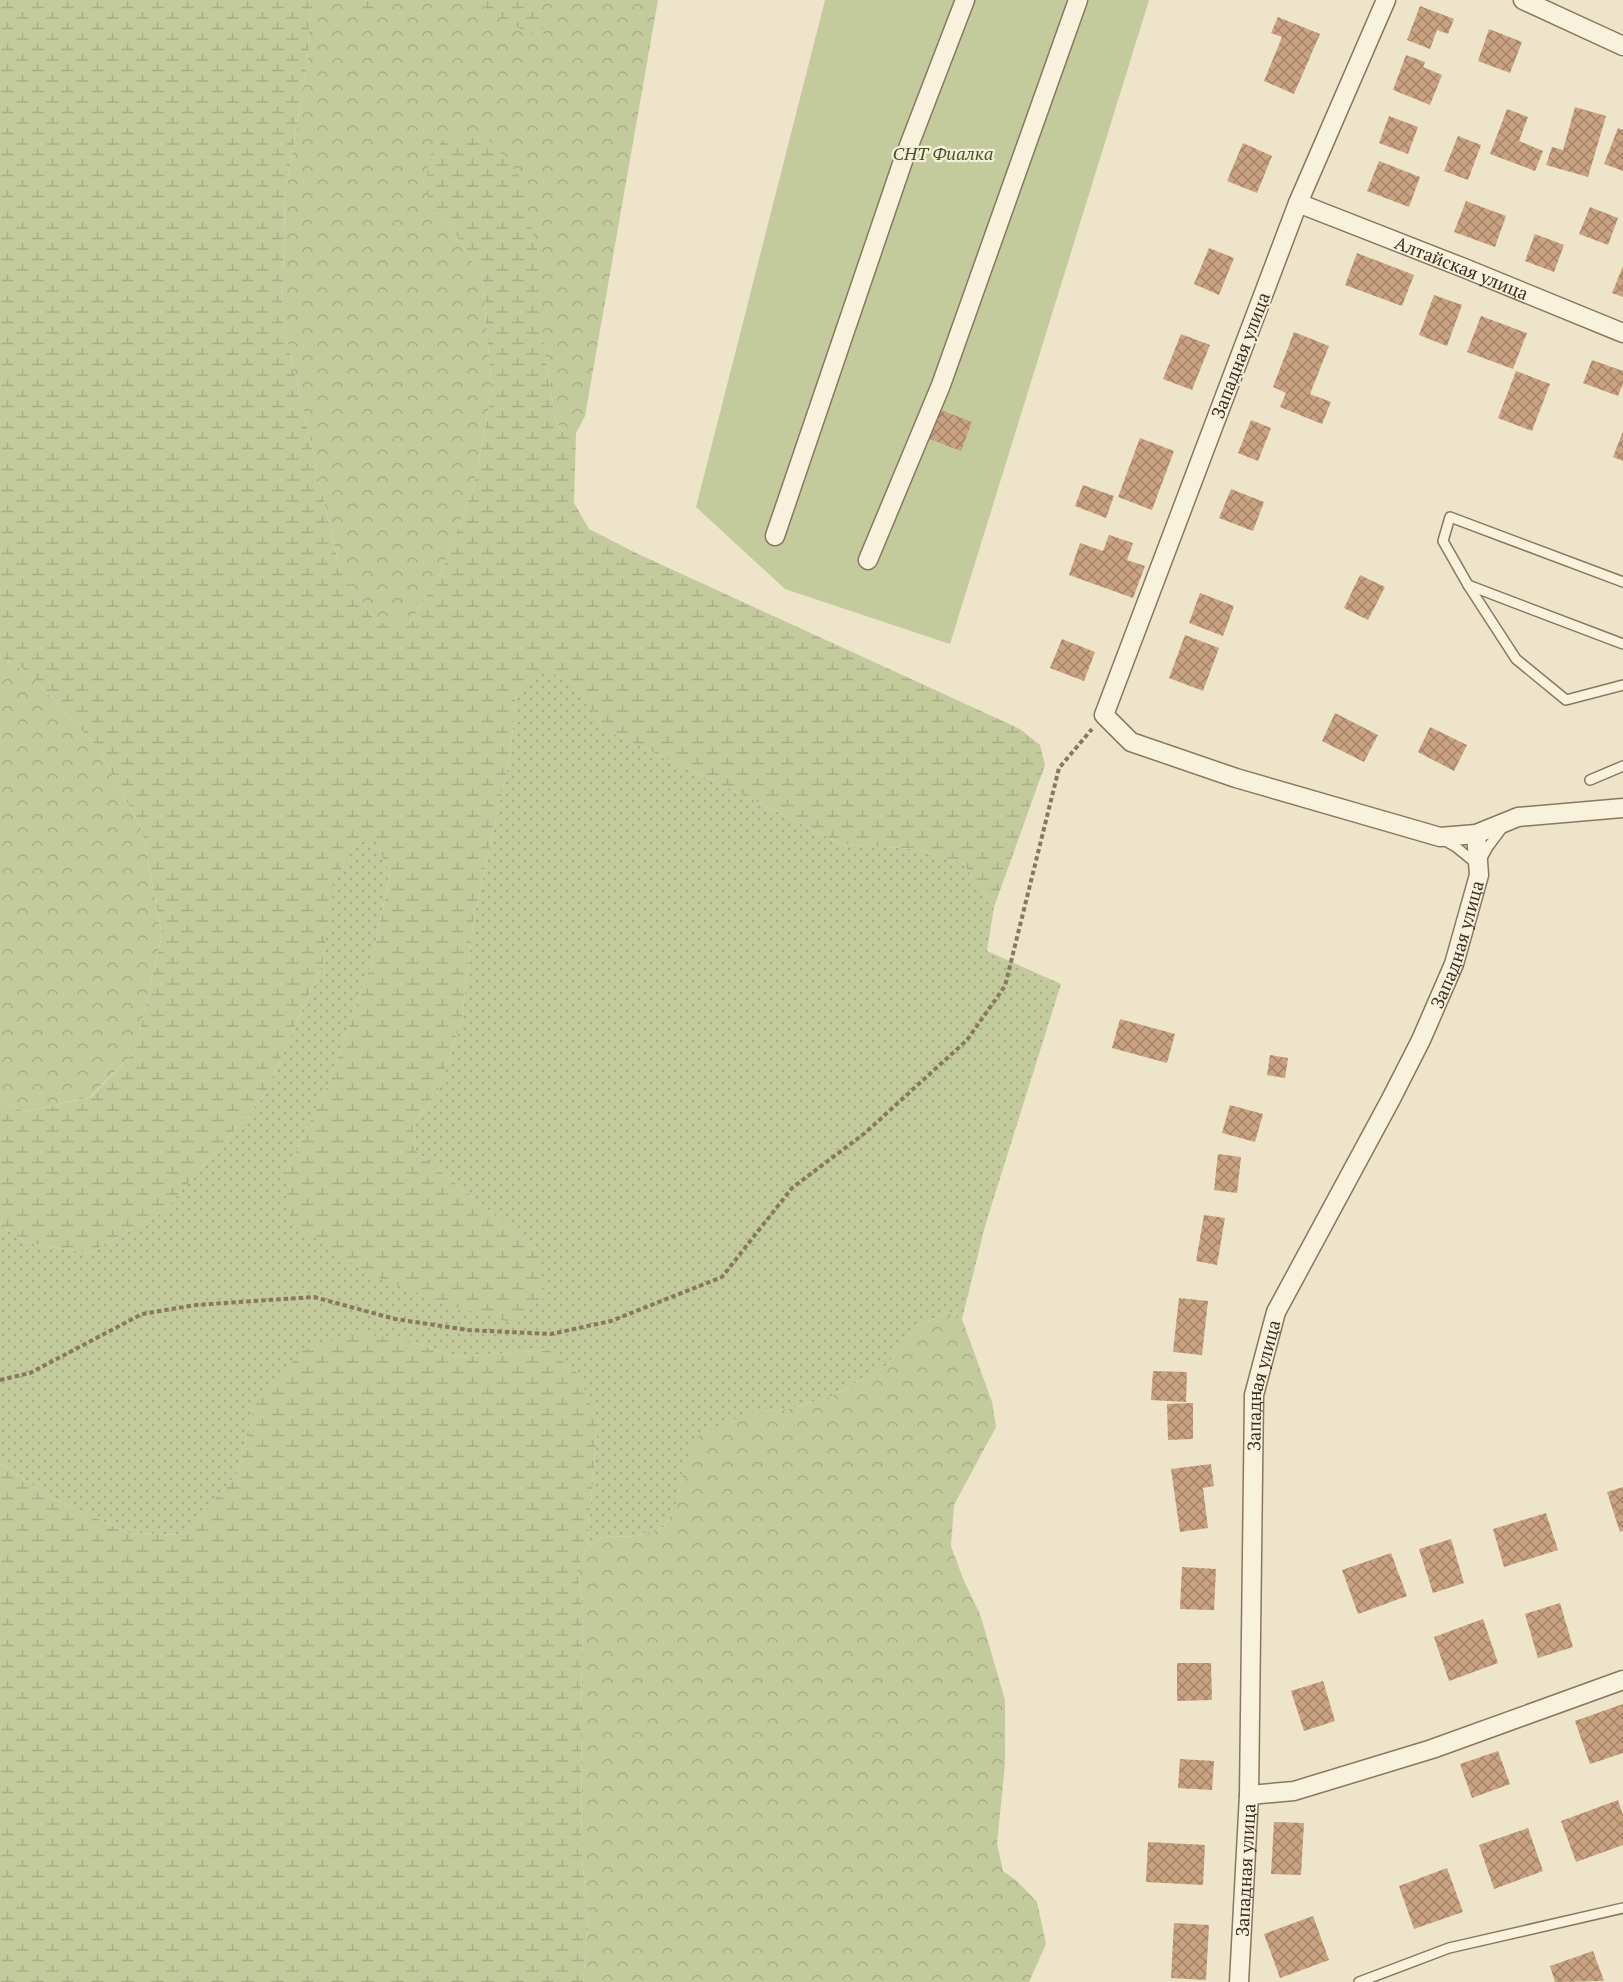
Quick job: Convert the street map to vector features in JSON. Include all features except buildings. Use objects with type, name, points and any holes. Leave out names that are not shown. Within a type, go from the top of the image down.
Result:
[{"type":"street","points":[[775,536],[903,161],[965,0]]},
{"type":"street","points":[[868,560],[941,385],[1078,0]]},
{"type":"street","name":"Западная улица","points":[[1104,715],[1298,203],[1386,0]]},
{"type":"street","points":[[1523,0],[1623,46]]},
{"type":"street","name":"Алтайская улица","points":[[1298,203],[1623,333]]},
{"type":"street","points":[[1104,715],[1131,742],[1236,778],[1440,837],[1476,834],[1518,817],[1623,808]]},
{"type":"street","name":"Западная улица","points":[[1239,1982],[1249,1796],[1254,1395],[1276,1312],[1396,1089],[1421,1040],[1454,964],[1479,876],[1476,834]]},
{"type":"street","points":[[1249,1796],[1294,1791],[1420,1753],[1623,1680]]},
{"type":"lane","points":[[1623,582],[1450,517],[1443,541],[1467,585],[1516,659],[1566,700],[1623,685]]},
{"type":"lane","points":[[1467,585],[1623,644]]},
{"type":"lane","points":[[1590,780],[1623,766]]},
{"type":"lane","points":[[1440,837],[1478,865],[1488,847],[1508,821]]},
{"type":"lane","points":[[1359,1982],[1449,1948],[1623,1908]]},
{"type":"path","points":[[0,1380],[30,1373],[142,1314],[196,1305],[314,1297],[394,1319],[468,1330],[551,1334],[611,1321],[722,1277],[792,1188],[865,1133],[967,1040],[1005,986],[1059,768],[1104,715]]},
{"type":"green space","points":[[0,0],[311,0],[307,65],[285,197],[282,317],[340,571],[377,623],[410,623],[442,571],[474,486],[492,389],[482,277],[451,227],[427,195],[428,158],[448,134],[488,138],[519,176],[537,249],[544,348],[556,421],[564,433],[576,433],[574,503],[589,529],[636,553],[1020,729],[1040,745],[1045,765],[994,907],[963,863],[914,849],[841,844],[604,729],[575,684],[540,668],[516,693],[510,757],[474,917],[462,1020],[437,1093],[413,1125],[416,1151],[537,1250],[546,1297],[509,1322],[449,1305],[364,1272],[291,1221],[285,1175],[330,1080],[372,961],[390,874],[374,838],[356,844],[333,882],[323,964],[264,1096],[163,1212],[89,1253],[26,1243],[0,1225],[0,1099],[24,1112],[91,1097],[135,1051],[162,935],[142,830],[98,748],[28,672],[0,657]]},
{"type":"green space","points":[[311,0],[658,0],[585,416],[576,433],[564,433],[556,421],[544,348],[427,195],[451,227],[482,277],[492,389],[474,486],[442,571],[410,623],[377,623],[340,571],[282,317],[285,197],[307,65]]},
{"type":"green space","points":[[365,0],[399,0],[360,18]]},
{"type":"green space","points":[[478,0],[537,0],[541,5],[544,39],[500,18]]},
{"type":"green space","name":"СНТ Фиалка","points":[[825,0],[1149,0],[950,644],[785,589],[696,507]]},
{"type":"green space","points":[[0,657],[28,672],[98,748],[142,830],[162,935],[135,1051],[90,1097],[24,1112],[0,1099]]},
{"type":"green space","points":[[540,667],[575,684],[604,729],[841,844],[914,849],[963,863],[994,907],[987,951],[1061,984],[985,1226],[962,1319],[947,1313],[917,1326],[886,1366],[832,1396],[788,1409],[748,1413],[683,1467],[678,1500],[664,1527],[637,1536],[602,1537],[587,1548],[598,1423],[549,1350],[457,1357],[406,1340],[254,1405],[238,1472],[185,1535],[128,1533],[47,1495],[0,1463],[0,1225],[26,1243],[89,1253],[163,1212],[264,1096],[323,964],[332,882],[356,844],[374,837],[390,873],[372,961],[330,1080],[285,1175],[537,1250],[416,1151],[413,1125],[437,1093],[462,1020],[474,917],[510,757],[516,693]]},
{"type":"green space","points":[[947,1313],[962,1319],[992,1402],[996,1427],[954,1505],[951,1546],[980,1614],[1005,1700],[1005,1764],[997,1844],[1003,1871],[1017,1881],[1037,1902],[1046,1944],[1029,1982],[583,1982],[589,1918],[582,1860],[583,1608],[577,1569],[587,1548],[602,1537],[637,1536],[664,1527],[678,1500],[683,1467],[696,1437],[748,1413],[788,1409],[832,1396],[886,1366],[917,1326]]},
{"type":"green space","points":[[357,1333],[406,1340],[457,1357],[549,1350],[579,1375],[598,1423],[587,1548],[577,1569],[583,1608],[582,1860],[589,1918],[583,1982],[0,1982],[0,1463],[47,1495],[128,1533],[185,1535],[238,1472],[254,1405],[303,1350]]}]
